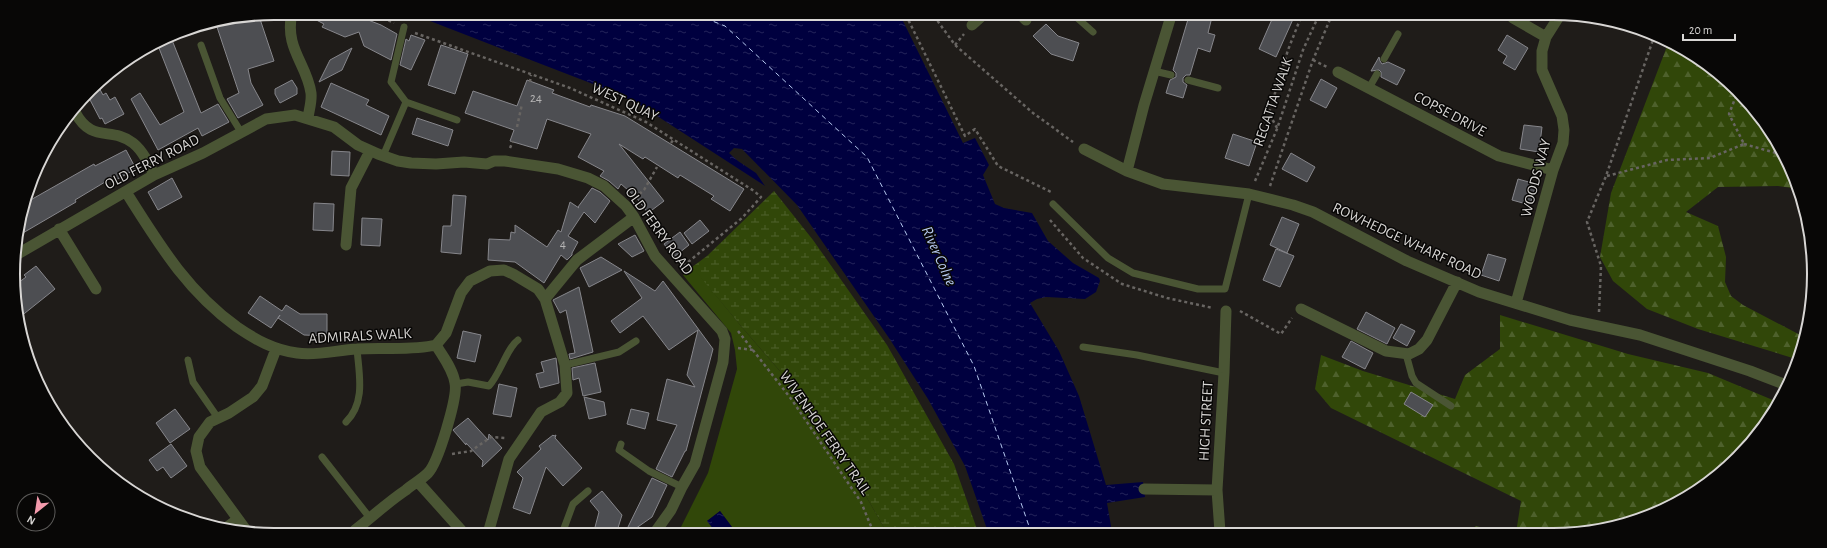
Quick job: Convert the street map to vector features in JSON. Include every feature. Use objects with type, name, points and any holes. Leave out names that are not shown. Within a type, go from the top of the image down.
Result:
[{"type":"street","points":[[291,20],[292,40],[297,57],[307,79],[311,94],[308,118]]},
{"type":"street","points":[[972,25],[978,20]]},
{"type":"street","points":[[1127,171],[1154,71],[1170,20]]},
{"type":"street","points":[[1516,20],[1546,37]]},
{"type":"street","name":"WOODS WAY","points":[[1516,303],[1553,170],[1563,143],[1564,130],[1562,116],[1542,70],[1542,51],[1546,37],[1557,20]]},
{"type":"street","name":"COPSE DRIVE","points":[[1338,72],[1499,156],[1553,170]]},
{"type":"street","points":[[77,114],[81,123],[88,129],[98,133],[127,139],[135,144],[145,158],[154,175]]},
{"type":"street","name":"OLD FERRY ROAD","points":[[21,252],[154,175],[203,153],[266,119],[280,116],[295,115],[334,127],[358,145],[370,151],[411,163],[436,164],[464,162],[487,164],[494,160],[558,169],[588,178],[604,186],[626,206],[634,217],[655,256],[722,331],[725,339],[723,362],[695,464],[671,510],[658,528]]},
{"type":"street","name":"ROWHEDGE WHARF ROAD","points":[[1084,149],[1127,171],[1163,184],[1266,197],[1313,212],[1407,261],[1478,292],[1570,320],[1597,324],[1640,335],[1782,384]]},
{"type":"street","points":[[346,244],[351,188],[370,151]]},
{"type":"street","name":"ADMIRALS WALK","points":[[126,192],[166,255],[201,298],[218,313],[251,336],[276,349],[298,354],[319,354],[357,349],[423,348],[436,345]]},
{"type":"street","points":[[546,299],[577,260],[634,217]]},
{"type":"street","points":[[59,229],[96,289]]},
{"type":"street","points":[[358,528],[418,482],[429,472],[437,459],[454,400],[456,384],[450,367],[436,345],[446,333],[462,293],[470,281],[490,271],[504,270],[538,289],[546,299],[565,365],[567,393],[560,402],[541,412],[509,459],[490,528]]},
{"type":"street","points":[[1301,309],[1386,352],[1406,354],[1419,349],[1427,340],[1457,282]]},
{"type":"street","name":"HIGH STREET","points":[[1220,528],[1217,490],[1226,311]]},
{"type":"street","points":[[242,526],[200,467],[196,450],[198,437],[210,422],[253,397],[262,386],[276,349]]},
{"type":"street","points":[[418,482],[456,528]]},
{"type":"street","points":[[1144,488],[1217,490]]},
{"type":"street","points":[[231,524],[237,520]]},
{"type":"lane","points":[[1078,20],[1092,32]]},
{"type":"lane","points":[[404,28],[391,82],[406,102],[457,120]]},
{"type":"lane","points":[[1384,60],[1398,34]]},
{"type":"lane","points":[[202,45],[220,98],[241,132]]},
{"type":"lane","points":[[1154,71],[1171,75]]},
{"type":"lane","points":[[1369,88],[1376,74]]},
{"type":"lane","points":[[1188,80],[1218,88]]},
{"type":"lane","points":[[383,156],[406,102]]},
{"type":"lane","points":[[1053,204],[1108,258],[1133,273],[1198,289],[1225,289],[1249,194]]},
{"type":"lane","points":[[456,384],[468,382],[489,386],[497,378],[512,344],[518,340]]},
{"type":"lane","points":[[565,365],[619,352],[636,341]]},
{"type":"lane","points":[[1082,347],[1137,355],[1224,373]]},
{"type":"lane","points":[[346,422],[353,415],[361,393],[357,349]]},
{"type":"lane","points":[[1406,354],[1412,376],[1416,382],[1451,406]]},
{"type":"lane","points":[[188,360],[193,382],[218,418]]},
{"type":"lane","points":[[621,444],[619,450],[649,471],[682,487]]},
{"type":"lane","points":[[322,457],[370,518]]},
{"type":"lane","points":[[564,528],[573,504],[588,491]]},
{"type":"path","name":"WEST QUAY","points":[[387,20],[425,38],[570,88],[646,122],[754,191],[760,197],[742,218],[684,265]]},
{"type":"path","points":[[908,20],[965,136],[975,130],[998,166],[1056,194],[1049,219],[1083,258],[1122,284],[1167,298],[1226,311],[1236,308],[1281,334],[1292,317],[1301,309]]},
{"type":"path","points":[[937,20],[955,45],[990,77],[1033,113],[1084,149]]},
{"type":"path","points":[[1277,129],[1269,113],[1288,50],[1301,20]]},
{"type":"path","name":"REGATTA WALK","points":[[1249,194],[1277,129],[1303,50],[1317,20]]},
{"type":"path","points":[[1266,197],[1314,56],[1331,20]]},
{"type":"path","points":[[1597,324],[1600,305],[1601,266],[1586,222],[1606,176],[1653,40]]},
{"type":"path","points":[[530,82],[531,75]]},
{"type":"path","points":[[1735,97],[1729,114],[1744,144]]},
{"type":"path","points":[[517,127],[522,104]]},
{"type":"path","points":[[671,143],[674,139]]},
{"type":"path","points":[[1606,176],[1667,160],[1710,158],[1744,144],[1776,153]]},
{"type":"path","points":[[626,206],[644,190],[657,167]]},
{"type":"path","name":"WIVENHOE FERRY TRAIL","points":[[753,350],[792,400],[861,502],[872,528]]},
{"type":"path","points":[[471,451],[491,437],[501,437],[520,443]]},
{"type":"green space","points":[[1667,47],[1708,72],[1733,94],[1755,119],[1773,147],[1788,177],[1792,188],[1778,186],[1718,187],[1686,212],[1718,226],[1726,257],[1725,282],[1731,296],[1743,305],[1799,335],[1793,358],[1698,329],[1647,309],[1613,281],[1600,257],[1611,193]]},
{"type":"green space","points":[[774,191],[813,240],[887,345],[954,464],[977,528],[884,528],[823,421],[692,267],[707,256]]},
{"type":"green space","points":[[692,266],[741,326],[823,421],[884,528],[733,528],[720,511],[707,521],[713,528],[680,528],[708,473],[737,369],[731,333],[683,275]]},
{"type":"green space","points":[[1500,315],[1628,354],[1708,373],[1773,400],[1755,429],[1733,454],[1708,476],[1665,502],[1635,515],[1586,526],[1517,528],[1521,501],[1331,408],[1315,389],[1321,355],[1363,371],[1455,399],[1465,375],[1500,349]]},
{"type":"water","name":"River Colne","points":[[428,20],[902,20],[963,143],[975,138],[989,165],[983,175],[995,204],[1004,208],[1032,213],[1048,241],[1073,263],[1099,278],[1100,281],[1096,292],[1085,299],[1046,297],[1037,299],[1030,303],[1059,351],[1079,396],[1106,485],[1143,482],[1145,497],[1107,503],[1111,528],[987,528],[965,466],[928,399],[889,338],[797,205],[742,149],[734,148],[729,153],[756,173],[765,186],[637,103],[593,84]]},
{"type":"water","points":[[720,511],[733,528],[713,528],[707,521]]},
{"type":"building","points":[[316,20],[368,20],[381,25],[397,34],[391,60],[364,46],[359,32],[345,37],[322,27],[324,24]]},
{"type":"building","points":[[1188,20],[1211,20],[1208,33],[1215,35],[1210,52],[1198,48],[1190,75],[1186,75],[1183,78],[1183,82],[1187,85],[1183,98],[1166,93],[1170,80],[1176,77],[1176,73],[1173,70]]},
{"type":"building","points":[[1272,20],[1293,20],[1276,57],[1259,49]]},
{"type":"building","points":[[261,21],[274,61],[248,69],[251,83],[263,105],[238,118],[227,99],[239,93],[217,27],[241,22]]},
{"type":"building","points":[[1046,24],[1058,36],[1079,43],[1073,61],[1051,54],[1033,36]]},
{"type":"building","points":[[411,35],[425,40],[411,70],[400,65],[406,39],[409,41]]},
{"type":"building","points":[[1507,35],[1528,48],[1515,70],[1503,63],[1507,56],[1498,50]]},
{"type":"building","points":[[172,41],[201,113],[218,104],[229,122],[202,136],[198,128],[158,150],[131,99],[140,93],[160,125],[184,112],[159,48]]},
{"type":"building","points":[[441,45],[468,54],[455,94],[428,85]]},
{"type":"building","points":[[352,48],[342,70],[319,82],[330,60]]},
{"type":"building","points":[[1379,57],[1382,64],[1388,62],[1405,70],[1397,85],[1381,77],[1381,72],[1379,70],[1371,71]]},
{"type":"building","points":[[1321,79],[1337,88],[1326,108],[1310,100]]},
{"type":"building","points":[[292,80],[297,88],[297,94],[280,103],[275,94],[275,89]]},
{"type":"building","points":[[527,80],[554,90],[552,93],[590,107],[591,105],[625,116],[744,189],[730,211],[711,199],[714,196],[680,175],[678,178],[645,157],[643,159],[619,144],[664,201],[648,213],[636,197],[621,184],[618,189],[609,181],[600,176],[604,171],[578,157],[591,134],[547,119],[537,149],[510,141],[514,130],[465,113],[473,91],[517,106]]},
{"type":"building","points":[[331,83],[369,100],[366,105],[389,116],[381,135],[321,107]]},
{"type":"building","points":[[100,89],[103,95],[106,93],[110,100],[115,97],[124,114],[105,124],[102,118],[100,119],[90,99]]},
{"type":"building","points":[[417,118],[453,130],[448,146],[412,134]]},
{"type":"building","points":[[1524,125],[1542,127],[1539,152],[1520,149]]},
{"type":"building","points":[[1233,134],[1257,142],[1249,166],[1225,158]]},
{"type":"building","points":[[126,150],[136,169],[112,182],[110,179],[75,200],[76,202],[23,233],[31,200],[94,164],[95,166]]},
{"type":"building","points":[[332,151],[350,152],[349,176],[331,175]]},
{"type":"building","points":[[1291,153],[1315,167],[1307,182],[1282,169]]},
{"type":"building","points":[[172,178],[182,197],[158,210],[148,192]]},
{"type":"building","points":[[1518,179],[1536,184],[1530,205],[1512,200]]},
{"type":"building","points":[[592,188],[600,192],[610,201],[595,223],[584,212],[568,236],[578,242],[572,255],[567,260],[561,255],[544,283],[515,262],[488,260],[489,239],[510,240],[511,232],[515,233],[515,225],[547,247],[558,230],[561,232],[570,202],[579,208],[578,207]]},
{"type":"building","points":[[453,195],[466,196],[461,254],[441,252],[443,226],[451,226]]},
{"type":"building","points":[[314,203],[334,204],[333,231],[313,230]]},
{"type":"building","points":[[1282,217],[1299,224],[1287,253],[1270,245]]},
{"type":"building","points":[[362,218],[382,219],[380,246],[361,245]]},
{"type":"building","points":[[700,220],[709,231],[692,244],[684,233]]},
{"type":"building","points":[[680,232],[689,245],[674,257],[664,244]]},
{"type":"building","points":[[635,235],[644,251],[632,257],[618,244]]},
{"type":"building","points":[[1276,249],[1294,256],[1280,287],[1263,280]]},
{"type":"building","points":[[1488,254],[1506,259],[1499,281],[1481,275]]},
{"type":"building","points":[[601,257],[622,270],[589,287],[580,268]]},
{"type":"building","points":[[36,266],[55,289],[23,314],[20,281],[26,277],[24,275]]},
{"type":"building","points":[[624,271],[655,291],[663,281],[713,349],[686,451],[672,477],[656,469],[677,425],[657,420],[667,379],[695,387],[687,375],[698,330],[669,350],[643,316],[620,333],[611,321],[642,298]]},
{"type":"building","points":[[579,287],[593,352],[570,359],[569,354],[575,353],[566,310],[560,313],[553,300]]},
{"type":"building","points":[[260,296],[282,311],[286,305],[300,314],[327,314],[327,336],[304,335],[278,318],[280,315],[271,328],[248,313]]},
{"type":"building","points":[[1366,312],[1395,328],[1387,344],[1357,329]]},
{"type":"building","points":[[1401,324],[1415,331],[1407,346],[1393,338]]},
{"type":"building","points":[[463,331],[481,335],[475,362],[457,358]]},
{"type":"building","points":[[1351,341],[1373,353],[1365,369],[1342,357]]},
{"type":"building","points":[[556,358],[559,383],[540,388],[536,374],[544,372],[541,362]]},
{"type":"building","points":[[595,363],[601,392],[583,396],[579,378],[573,380],[572,368]]},
{"type":"building","points":[[499,384],[517,388],[511,417],[493,414]]},
{"type":"building","points":[[1411,392],[1433,405],[1425,417],[1404,404]]},
{"type":"building","points":[[584,397],[604,402],[606,415],[589,419]]},
{"type":"building","points":[[175,409],[190,429],[170,443],[156,423]]},
{"type":"building","points":[[631,409],[649,413],[645,429],[627,424]]},
{"type":"building","points":[[468,418],[488,440],[489,434],[502,448],[482,467],[483,461],[453,430]]},
{"type":"building","points":[[553,435],[556,435],[555,438],[582,468],[563,486],[546,467],[530,514],[513,508],[523,478],[517,472],[541,449],[539,446]]},
{"type":"building","points":[[171,444],[187,466],[171,478],[163,467],[157,471],[149,460]]},
{"type":"building","points":[[652,478],[667,485],[652,517],[636,528],[627,528]]},
{"type":"building","points":[[602,491],[622,515],[618,528],[595,528],[599,512],[590,501]]},
{"type":"ferry route","points":[[710,20],[725,26],[867,157],[974,366],[1030,528]]}]
